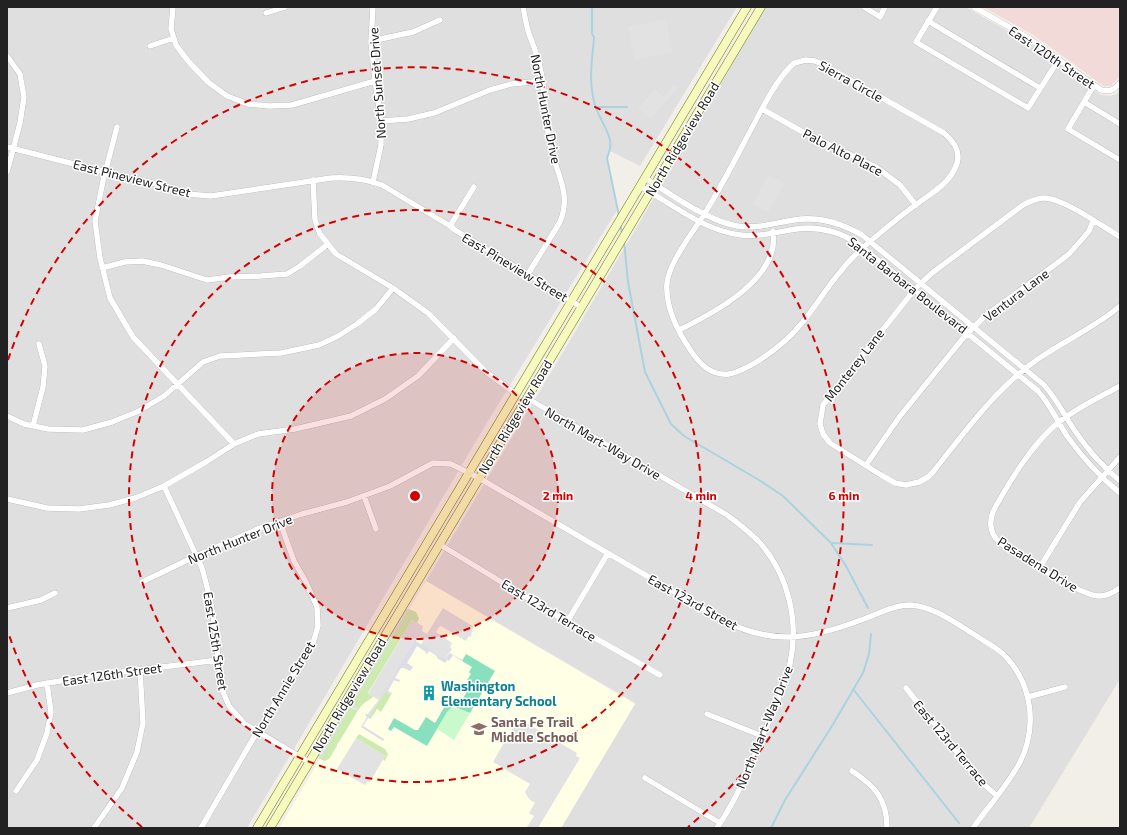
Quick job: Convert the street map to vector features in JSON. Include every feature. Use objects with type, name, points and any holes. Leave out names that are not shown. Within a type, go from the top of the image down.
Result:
[{"type":"main road","name":"North Ridgeview Road","points":[[257,828],[747,7]]},
{"type":"main road","name":"North Ridgeview Road","points":[[270,828],[761,7]]},
{"type":"street","points":[[173,7],[171,29],[176,45],[188,61],[208,82],[228,96],[248,104],[269,106],[292,105],[375,81]]},
{"type":"street","points":[[266,13],[285,7]]},
{"type":"street","name":"North Sunset Drive","points":[[373,7],[371,41],[381,121],[381,145],[373,182]]},
{"type":"street","name":"North Hunter Drive","points":[[523,7],[529,34],[540,63],[550,147],[562,181],[565,201],[560,222],[528,274]]},
{"type":"street","points":[[864,7],[880,17],[886,7]]},
{"type":"street","points":[[937,7],[916,42],[1028,108],[1059,59]]},
{"type":"street","name":"East 120th Street","points":[[974,7],[1027,37],[1101,90],[1110,91],[1116,88],[1120,83]]},
{"type":"street","points":[[371,41],[413,32],[440,20]]},
{"type":"street","points":[[928,21],[1040,88]]},
{"type":"street","points":[[150,46],[174,38]]},
{"type":"street","points":[[7,56],[20,74],[24,97],[20,123],[10,148],[7,172]]},
{"type":"street","name":"Sierra Circle","points":[[806,60],[815,61],[944,133],[956,146],[958,164],[954,172],[945,182],[863,247],[841,270],[802,323],[789,337],[766,356],[735,373],[718,373],[703,366],[686,344],[679,330],[669,302],[667,292],[668,278],[675,261],[700,222],[762,109],[781,77],[794,63],[806,60]]},
{"type":"street","points":[[381,121],[408,119],[434,113],[490,90],[510,84],[543,82]]},
{"type":"street","points":[[1094,85],[1068,129],[1120,160]]},
{"type":"street","points":[[1084,102],[1120,124]]},
{"type":"street","name":"Palo Alto Place","points":[[762,109],[876,166],[900,185],[916,205]]},
{"type":"street","points":[[117,127],[105,172],[95,221],[100,258],[110,298],[132,337],[234,444]]},
{"type":"street","name":"East Pineview Street","points":[[10,148],[162,185],[186,194],[211,196],[331,178],[351,178],[373,182],[382,185],[581,307]]},
{"type":"street","points":[[313,180],[314,220],[320,234],[336,254],[393,288],[428,313],[486,372],[516,394]]},
{"type":"street","name":"Santa Barbara Boulevard","points":[[642,182],[700,222],[718,230],[743,236],[802,228],[822,229],[847,237],[863,247],[968,332],[1044,397],[1074,445],[1102,477],[1120,493]]},
{"type":"street","name":"East Pineview Street","points":[[450,226],[474,187]]},
{"type":"street","name":"Santa Barbara Boulevard","points":[[652,188],[721,222],[737,226],[753,227],[772,225],[803,219],[824,220],[852,229],[870,241],[974,326],[1050,391],[1080,439],[1120,481]]},
{"type":"street","name":"Monterey Lane","points":[[1120,237],[1062,202],[1042,198],[1024,205],[932,273],[914,289],[823,405],[820,424],[826,439],[881,476],[901,484],[912,484],[919,482],[928,477],[986,405],[1018,374],[1038,358],[1120,306]]},
{"type":"street","name":"Ventura Lane","points":[[866,465],[900,416],[968,332],[985,316],[1069,254],[1089,231],[1093,221]]},
{"type":"street","points":[[679,330],[714,312],[746,289],[758,275],[769,258],[773,247],[772,225]]},
{"type":"street","points":[[102,268],[125,262],[142,260],[207,280],[230,276],[286,274],[300,266],[328,244]]},
{"type":"street","points":[[7,416],[24,424],[48,429],[83,430],[112,422],[139,411],[164,396],[203,362],[220,356],[281,353],[319,345],[338,336],[357,324],[376,309],[393,288]]},
{"type":"street","points":[[7,500],[47,508],[79,509],[109,505],[135,498],[164,486],[208,461],[234,444],[258,434],[295,429],[351,416],[385,400],[418,376],[454,338]]},
{"type":"street","points":[[34,426],[43,387],[45,366],[39,344]]},
{"type":"street","name":"Pasadena Drive","points":[[1120,386],[1059,422],[1040,442],[1015,475],[992,514],[991,520],[991,530],[993,536],[1004,546],[1082,592],[1095,596],[1101,596],[1120,588]]},
{"type":"street","name":"North Mart-Way Drive","points":[[527,398],[727,515],[745,528],[761,544],[774,563],[784,582],[790,600],[793,617],[792,651],[787,676],[736,796],[718,826]]},
{"type":"street","points":[[1040,567],[1080,502],[1120,457]]},
{"type":"street","name":"North Hunter Drive","points":[[142,582],[260,528],[364,496],[390,486],[433,463],[451,464],[479,478]]},
{"type":"street","name":"East 123rd Street","points":[[479,478],[719,618],[736,626],[766,636],[810,636],[832,631],[908,605],[934,611],[1002,653],[1018,673],[1028,697],[1031,718],[1028,742],[1018,764],[997,796],[973,828]]},
{"type":"street","name":"East 125th Street","points":[[164,486],[202,568],[210,598],[215,628],[221,687],[229,706],[245,724],[310,762]]},
{"type":"street","points":[[364,496],[376,529]]},
{"type":"street","name":"North Annie Street","points":[[201,828],[257,732],[313,643],[318,626],[317,607],[306,582],[294,561],[280,522]]},
{"type":"street","name":"East 123rd Terrace","points":[[439,544],[567,622],[660,675]]},
{"type":"street","points":[[567,622],[608,553]]},
{"type":"street","points":[[8,606],[42,600],[55,593]]},
{"type":"street","name":"East 126th Street","points":[[7,693],[46,683],[83,677],[218,660]]},
{"type":"street","points":[[94,828],[122,788],[137,752],[143,724],[140,670]]},
{"type":"street","points":[[16,791],[37,760],[47,732],[51,712],[46,683]]},
{"type":"street","points":[[1028,697],[1064,687]]},
{"type":"street","name":"East 123rd Terrace","points":[[906,688],[978,779],[997,796]]},
{"type":"street","points":[[707,714],[762,736]]},
{"type":"street","points":[[852,771],[866,780],[879,794],[886,811],[887,828]]},
{"type":"street","points":[[645,778],[718,826]]},
{"type":"shaded area","points":[[7,7],[737,7],[640,166],[610,151],[607,158],[617,210],[485,426],[247,828],[7,828]]},
{"type":"shaded area","points":[[766,7],[966,7],[1032,45],[1101,95],[1110,96],[1116,94],[1120,90],[1120,679],[1029,828],[561,828],[635,703],[426,581],[568,344]]},
{"type":"shaded area","points":[[983,7],[1120,7],[1120,76],[1111,86],[1103,86],[1033,35]]},
{"type":"shaded area","points":[[666,19],[673,52],[634,60],[628,27]]},
{"type":"shaded area","points":[[674,85],[678,88],[650,119],[638,108],[655,89],[663,97]]},
{"type":"shaded area","points":[[768,175],[784,183],[768,212],[753,204]]},
{"type":"shaded area","name":"Santa Fe Trail Middle School","points":[[426,581],[635,704],[561,828],[279,828]]},
{"type":"shaded area","points":[[443,608],[474,627],[471,637],[469,636],[466,641],[441,626],[439,627],[436,632],[452,643],[450,647],[452,649],[445,659],[421,645],[424,639],[416,637],[379,700],[368,694],[412,620],[423,626],[422,631],[427,634]]},
{"type":"shaded area","points":[[406,609],[409,609],[352,704],[359,709],[358,711],[350,707],[320,759],[318,756]]},
{"type":"shaded area","points":[[418,636],[416,641],[445,659],[450,653],[463,660],[462,661],[453,655],[449,661],[447,660],[445,663],[429,651],[427,654],[417,646],[407,663],[413,667],[410,671],[401,668],[395,678],[400,680],[399,682],[394,680],[388,691],[392,693],[391,695],[385,692],[370,715],[372,717],[371,719],[368,718],[363,726],[384,739],[383,741],[361,727],[367,717],[365,715],[368,714],[378,701]]},
{"type":"shaded area","points":[[517,720],[521,723],[523,721],[577,753],[576,756],[580,758],[538,828],[527,827],[534,816],[529,813],[535,803],[529,799],[525,792],[530,784],[493,762]]},
{"type":"shaded area","points":[[356,738],[385,756],[370,782],[368,781],[365,785],[337,769]]},
{"type":"green space","points":[[409,609],[416,612],[419,618],[417,623],[412,620],[368,693],[373,697],[359,709],[352,704]]},
{"type":"green space","points":[[466,654],[495,671],[470,713],[455,707],[451,708],[447,712],[427,746],[394,727],[391,731],[388,729],[394,718],[415,730],[418,730],[426,717],[435,723],[448,701],[451,700],[459,705],[472,683],[467,680],[471,674],[469,672],[472,667],[462,661]]},
{"type":"green space","points":[[385,692],[391,695],[381,712],[377,709],[372,717],[370,715]]},
{"type":"green space","points":[[350,707],[358,711],[329,759],[325,761],[320,759]]},
{"type":"green space","points":[[451,708],[456,708],[470,713],[454,740],[437,729]]},
{"type":"green space","points":[[359,734],[385,749],[388,754],[385,761],[383,760],[385,756],[356,738]]},
{"type":"waterway","points":[[592,7],[592,34],[594,37],[591,84],[596,108],[609,137],[610,147],[607,158],[619,216]]},
{"type":"waterway","points":[[596,107],[627,107]]},
{"type":"waterway","points":[[620,224],[622,233]]},
{"type":"waterway","points":[[624,241],[628,282],[645,372],[671,424],[684,436],[759,480],[783,496],[831,543],[846,566],[868,608]]},
{"type":"waterway","points":[[832,543],[872,545]]},
{"type":"waterway","points":[[771,828],[785,800],[832,726],[863,673],[869,654],[871,634]]},
{"type":"waterway","points":[[853,689],[959,823]]},
{"type":"place","name":"Washington Elementary School","points":[[429,693]]},
{"type":"place","name":"Santa Fe Trail Middle School","points":[[479,729]]}]
